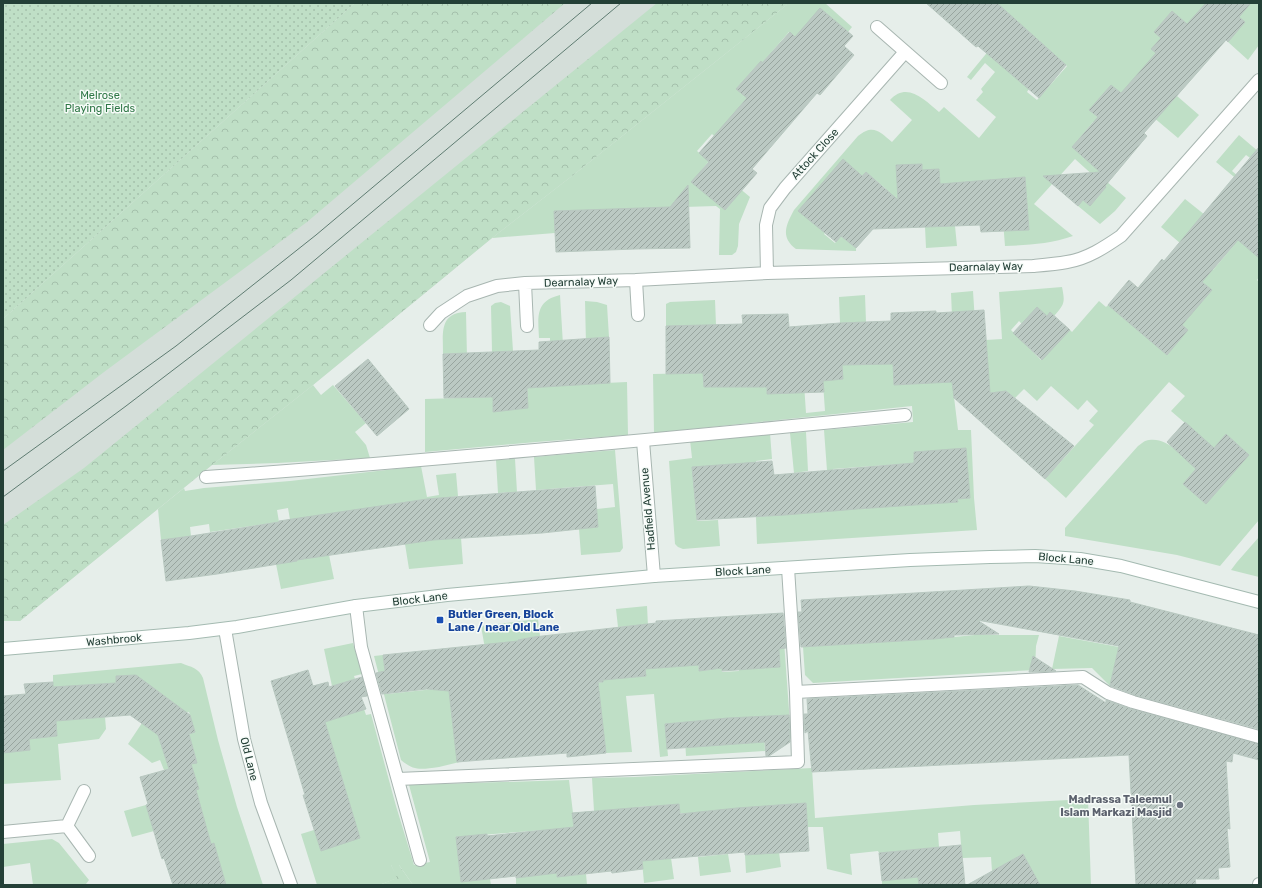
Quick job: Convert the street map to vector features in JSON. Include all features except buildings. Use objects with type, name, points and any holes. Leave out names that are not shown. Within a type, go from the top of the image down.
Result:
[{"type":"street","points":[[876,27],[941,83]]},
{"type":"street","name":"Attock Close","points":[[767,273],[766,224],[770,208],[785,188],[905,52]]},
{"type":"street","name":"Dearnalay Way","points":[[430,325],[441,313],[467,296],[497,286],[767,273],[1033,266],[1069,262],[1104,247],[1121,236],[1259,80]]},
{"type":"street","points":[[636,280],[638,315]]},
{"type":"street","points":[[525,284],[527,326]]},
{"type":"street","points":[[206,477],[643,441],[905,415]]},
{"type":"street","name":"Hadfield Avenue","points":[[643,441],[654,576]]},
{"type":"street","name":"Block Lane","points":[[225,628],[356,606],[447,595],[654,576],[990,556],[1080,558],[1121,566],[1259,602]]},
{"type":"street","points":[[398,779],[798,762],[796,692],[788,568]]},
{"type":"street","points":[[356,606],[362,646],[420,860]]},
{"type":"street","name":"Washbrook","points":[[3,649],[182,634],[225,628]]},
{"type":"street","name":"Old Lane","points":[[225,628],[244,739],[261,803],[291,885]]},
{"type":"street","points":[[796,692],[1083,677],[1108,694],[1259,737]]},
{"type":"street","points":[[68,826],[84,791]]},
{"type":"street","points":[[3,832],[68,826]]},
{"type":"street","points":[[68,826],[88,856]]},
{"type":"shaded area","points":[[355,3],[789,3],[492,238],[313,385],[20,621],[3,621],[3,319]]},
{"type":"green space","name":"Melrose Playing Fields","points":[[3,3],[355,3],[3,319]]},
{"type":"green space","points":[[355,3],[565,3],[307,222],[104,372],[3,450],[3,319]]},
{"type":"green space","points":[[657,3],[789,3],[492,238],[313,385],[20,621],[3,621],[3,525],[84,468]]},
{"type":"green space","points":[[789,3],[825,3],[852,27],[848,32],[795,37],[789,32],[762,63],[760,62],[736,89],[747,98],[731,117],[725,146],[712,134],[697,151],[709,161],[692,182],[725,210],[733,201],[738,187],[750,197],[739,224],[738,246],[736,252],[732,255],[719,255],[720,209],[716,206],[554,211],[555,233],[492,238],[577,172]]},
{"type":"green space","points":[[962,3],[1206,3],[1196,14],[1206,40],[1172,11],[1154,32],[1161,38],[1151,49],[1187,79],[1167,107],[1177,96],[1199,115],[1178,138],[1153,117],[1151,119],[1111,85],[1089,110],[1130,144],[1093,122],[1072,147],[1102,173],[1100,176],[1126,198],[1115,211],[1100,224],[1078,206],[1083,200],[1090,206],[1106,187],[1075,159],[1034,204],[1073,236],[1064,239],[1031,245],[1005,246],[1003,221],[1011,230],[1029,229],[1025,177],[940,185],[922,170],[922,164],[899,206],[885,188],[866,172],[850,190],[824,234],[835,243],[841,236],[856,248],[856,251],[796,249],[788,240],[786,235],[787,226],[794,210],[858,136],[868,130],[876,130],[892,142],[912,120],[890,100],[896,95],[903,92],[916,94],[939,112],[944,107],[979,138],[996,117],[976,100],[983,92],[981,89],[995,72],[985,63],[971,80],[967,77],[990,49],[1030,87],[1027,92],[1037,100],[1067,66],[998,4]]},
{"type":"green space","points":[[1235,3],[1258,3],[1259,5],[1259,45],[1248,60],[1228,42],[1245,22],[1239,17]]},
{"type":"green space","points":[[1239,135],[1259,152],[1253,160],[1246,155],[1232,171],[1259,194],[1239,181],[1216,162]]},
{"type":"green space","points":[[1185,199],[1205,215],[1207,213],[1255,254],[1259,249],[1259,277],[1257,280],[1259,282],[1259,520],[1220,566],[1177,555],[1065,536],[1065,528],[1138,446],[1146,441],[1156,440],[1169,445],[1196,469],[1183,484],[1206,504],[1249,455],[1226,434],[1214,448],[1171,411],[1185,396],[1169,382],[1066,498],[1045,479],[1094,425],[1089,421],[1098,411],[1087,400],[1078,410],[1051,386],[1037,401],[1024,389],[1015,398],[1006,391],[954,397],[958,430],[971,430],[977,530],[757,544],[756,517],[830,511],[824,430],[913,422],[912,406],[654,433],[653,374],[703,373],[704,387],[732,387],[730,352],[744,351],[745,368],[766,367],[767,394],[792,393],[790,350],[813,349],[813,367],[817,367],[818,381],[843,379],[842,365],[868,365],[867,342],[892,341],[894,385],[916,384],[916,364],[939,362],[938,341],[953,339],[951,293],[973,291],[975,322],[955,323],[957,360],[987,358],[986,340],[1002,339],[999,292],[1062,287],[1064,296],[1063,303],[1054,316],[1050,312],[1047,316],[1037,308],[1022,324],[1019,321],[1011,330],[1041,360],[1070,330],[1072,332],[1099,301],[1106,307],[1108,305],[1167,355],[1188,330],[1138,288],[1142,283],[1176,311],[1191,294],[1202,302],[1212,290],[1186,269],[1197,257],[1213,270],[1234,245],[1201,217],[1185,236],[1191,242],[1186,248],[1161,227]],"holes":[[[823,383],[825,411],[806,413],[804,384]],[[932,451],[934,462],[966,459],[970,498],[957,499],[957,502],[836,510],[833,469],[914,463],[914,452]]]},
{"type":"green space","points":[[955,226],[957,246],[926,248],[925,227]]},
{"type":"green space","points":[[560,295],[563,345],[550,345],[550,338],[539,338],[538,323],[540,311],[546,301]]},
{"type":"green space","points":[[865,295],[866,322],[840,323],[839,297]]},
{"type":"green space","points":[[715,300],[716,325],[666,326],[666,304],[670,302]]},
{"type":"green space","points":[[585,301],[607,305],[609,337],[598,337],[599,343],[586,344]]},
{"type":"green space","points":[[501,302],[510,306],[513,351],[502,351],[503,356],[492,352],[491,306],[495,303]]},
{"type":"green space","points":[[466,312],[467,358],[455,359],[455,353],[443,354],[444,326],[451,316],[457,313]]},
{"type":"green space","points":[[526,354],[541,386],[627,382],[628,435],[425,452],[425,399],[493,397],[493,411],[528,408]]},
{"type":"green space","points":[[313,385],[321,395],[333,385],[366,423],[355,432],[366,445],[370,458],[212,465]]},
{"type":"green space","points":[[806,432],[808,471],[794,473],[790,433]]},
{"type":"green space","points":[[770,433],[772,459],[756,461],[757,475],[692,467],[697,521],[718,520],[720,546],[683,549],[678,547],[675,544],[669,461],[692,458],[690,440]]},
{"type":"green space","points":[[615,450],[623,548],[620,552],[581,555],[579,529],[597,509],[615,507],[613,484],[536,490],[534,457]]},
{"type":"green space","points":[[515,459],[517,492],[498,493],[496,460]]},
{"type":"green space","points":[[421,466],[427,497],[439,495],[436,475],[456,473],[458,496],[437,499],[461,538],[463,564],[409,569],[405,544],[379,507],[342,512],[329,555],[334,579],[281,589],[276,564],[297,561],[288,508],[277,510],[279,522],[210,532],[209,524],[190,527],[191,536],[161,540],[158,509],[184,488],[185,491]]},
{"type":"green space","points":[[1259,537],[1259,577],[1231,570],[1237,562]]},
{"type":"green space","points":[[647,606],[648,626],[698,659],[699,671],[709,670],[721,657],[722,672],[739,671],[739,665],[780,667],[777,613],[782,613],[791,738],[784,746],[783,716],[763,717],[765,751],[686,756],[684,722],[665,724],[668,756],[660,757],[654,694],[626,696],[632,752],[606,753],[603,727],[439,767],[419,769],[406,764],[401,760],[374,656],[383,655],[387,694],[491,683],[481,626],[538,619],[540,636],[518,640],[521,664],[586,684],[603,682],[601,668],[625,665],[626,678],[646,676],[640,625],[618,627],[616,609]]},
{"type":"green space","points":[[975,635],[1039,635],[1036,646],[1035,670],[813,683],[805,675],[803,647]]},
{"type":"green space","points":[[1059,636],[1119,647],[1110,686],[1092,668],[1052,669]]},
{"type":"green space","points":[[353,643],[362,674],[354,676],[355,679],[332,686],[324,649]]},
{"type":"green space","points":[[181,663],[197,670],[203,678],[218,740],[237,807],[263,885],[226,885],[214,844],[211,844],[196,790],[199,789],[191,764],[197,762],[189,734],[195,732],[189,712],[183,714],[182,709],[144,681],[134,681],[133,675],[116,676],[116,683],[53,687],[53,675]]},
{"type":"green space","points":[[320,706],[364,709],[366,715],[371,714],[414,865],[430,862],[409,785],[569,780],[573,813],[594,811],[592,778],[812,768],[815,818],[974,805],[1088,799],[1091,885],[1040,885],[1023,854],[992,871],[991,857],[962,858],[960,831],[938,833],[939,847],[879,853],[878,851],[850,854],[852,875],[827,869],[823,827],[807,827],[806,803],[693,813],[680,813],[679,804],[638,807],[639,825],[552,832],[557,877],[586,874],[587,885],[516,885],[516,878],[547,874],[542,830],[456,837],[461,882],[490,879],[491,885],[413,885],[399,865],[391,865],[398,878],[379,885],[317,885],[301,834],[314,830]]},
{"type":"green space","points":[[105,717],[106,729],[99,739],[58,744],[61,780],[3,784],[3,753],[30,750],[29,739],[57,736],[56,721]]},
{"type":"green space","points":[[142,723],[158,735],[169,769],[164,770],[160,760],[152,763],[128,744]]},
{"type":"green space","points":[[146,805],[154,831],[132,837],[124,811]]},
{"type":"green space","points":[[52,839],[59,843],[89,880],[86,884],[88,885],[33,885],[30,863],[3,867],[3,844]]},
{"type":"green space","points":[[779,852],[781,867],[746,873],[745,855]]},
{"type":"green space","points":[[728,854],[731,872],[700,876],[698,857]]},
{"type":"green space","points":[[671,858],[674,879],[644,883],[642,861]]},
{"type":"green space","points":[[391,865],[399,865],[413,885],[379,885],[397,878]]},
{"type":"green space","points":[[918,877],[919,885],[882,885],[882,881]]},
{"type":"tram line","points":[[3,471],[176,346],[316,235],[592,3]]},
{"type":"tram line","points":[[3,497],[126,406],[291,280],[621,3]]},
{"type":"place","name":"Butler Green, Block Lane / near Old Lane","points":[[440,620]]},
{"type":"place","name":"Madrassa Taleemul Islam Markazi Masjid","points":[[1180,805]]}]
